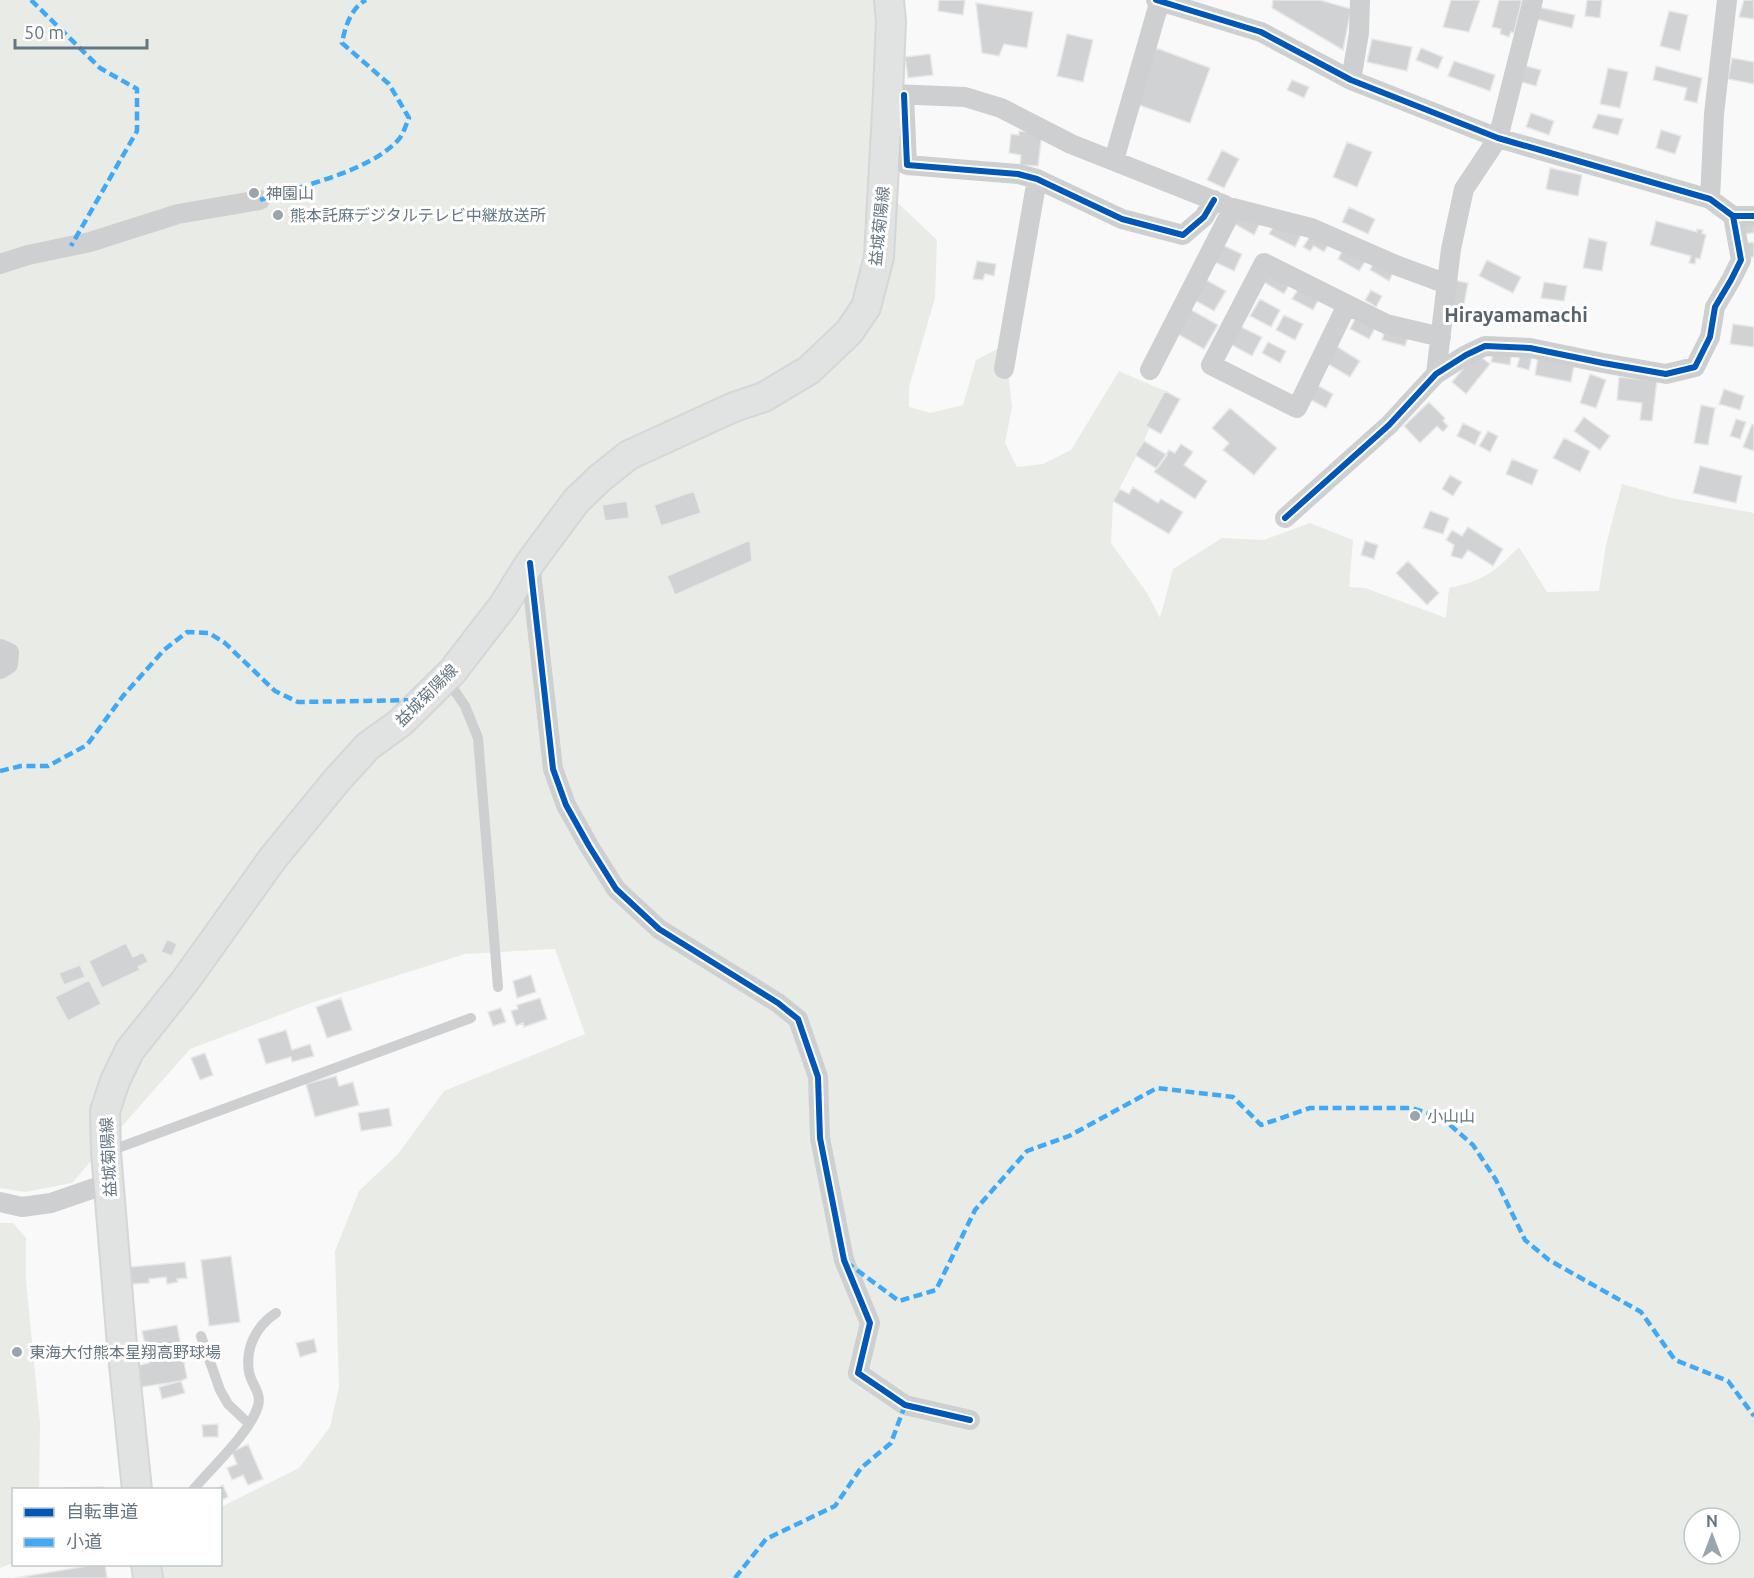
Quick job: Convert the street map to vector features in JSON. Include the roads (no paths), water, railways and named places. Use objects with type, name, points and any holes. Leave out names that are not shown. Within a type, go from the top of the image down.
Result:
[{"type":"main road","name":"益城菊陽線","points":[[137,1488],[124,1366],[106,1152],[105,1111],[115,1081],[130,1050],[185,981],[273,858],[322,797],[368,746],[400,723],[446,678],[502,606],[530,563],[576,501],[629,455],[734,407],[764,397],[809,370],[849,332],[866,307],[879,257],[896,94],[889,0]]},
{"type":"street","points":[[1114,160],[1159,0],[1261,32],[1351,80],[1498,138],[1710,199],[1733,216],[1747,259],[1741,260],[1715,307],[1710,337],[1695,367],[1666,374],[1530,348],[1485,346],[1436,374],[1389,425],[1286,518]]},
{"type":"street","points":[[1351,80],[1359,33],[1360,0]]},
{"type":"street","points":[[1436,374],[1451,249],[1464,189],[1498,138],[1533,0]]},
{"type":"street","points":[[1710,199],[1714,114],[1728,0]]},
{"type":"street","points":[[1214,200],[1204,217],[1183,235],[1122,219],[1037,180],[1018,174],[907,165],[896,94],[965,97],[1001,108],[1071,144],[1114,160],[1214,200],[1233,208],[1311,228],[1398,266],[1447,284]]},
{"type":"street","points":[[1004,369],[1037,180]]},
{"type":"street","points":[[0,264],[28,255],[90,242],[178,214],[260,200]]},
{"type":"street","points":[[1150,370],[1233,208]]},
{"type":"street","points":[[1733,216],[1754,216]]},
{"type":"street","points":[[1347,304],[1297,408],[1211,365],[1264,263],[1347,304],[1386,324],[1441,336]]},
{"type":"street","points":[[530,563],[553,769],[566,805],[616,889],[659,928],[778,1003],[798,1019],[818,1077],[820,1138],[844,1260],[870,1323],[858,1373],[905,1405],[970,1420]]},
{"type":"street","points":[[0,649],[9,653],[8,664],[0,669]]},
{"type":"street","points":[[0,1202],[22,1207],[51,1203],[109,1183]]},
{"type":"lane","points":[[446,678],[465,706],[478,738],[498,987]]},
{"type":"lane","points":[[106,1152],[471,1018]]},
{"type":"lane","points":[[196,1488],[249,1424],[258,1406],[259,1395],[249,1373],[250,1346],[255,1332],[262,1323],[276,1313]]},
{"type":"lane","points":[[201,1336],[220,1390],[228,1404],[249,1424]]},
{"type":"place","name":"神園山","points":[[254,193]]},
{"type":"place","name":"熊本託麻デジタルテレビ中継放送所","points":[[278,215]]},
{"type":"place","name":"小山山","points":[[1415,1116]]},
{"type":"place","name":"東海大付熊本星翔高野球場","points":[[17,1352]]},
{"type":"district","name":"Hirayamamachi","points":[[1516,314]]}]
